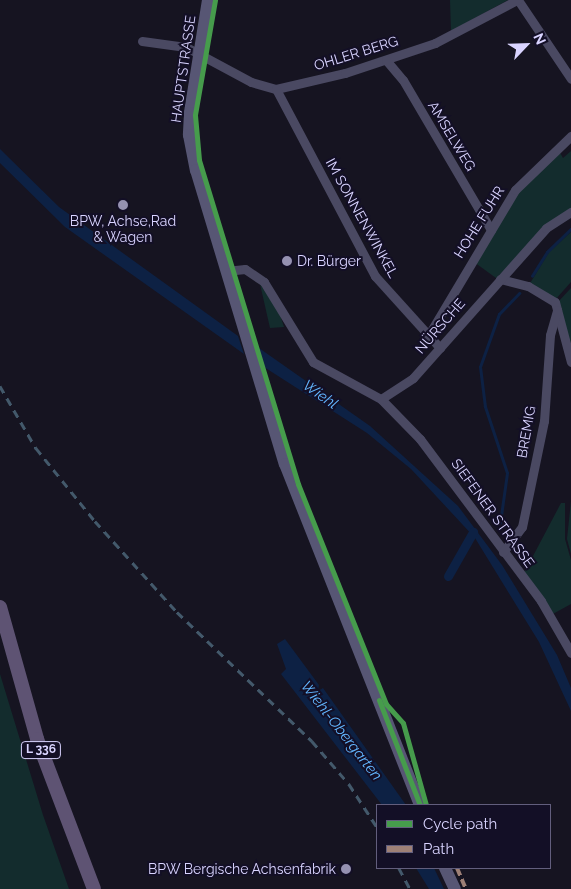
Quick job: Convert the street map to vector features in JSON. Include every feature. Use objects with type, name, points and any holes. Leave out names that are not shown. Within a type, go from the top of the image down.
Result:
[{"type":"main road","name":"L 336","points":[[0,608],[37,739],[94,889]]},
{"type":"street","name":"HAUPTSTRASSE","points":[[208,0],[189,135],[226,270],[296,492],[420,804]]},
{"type":"street","points":[[518,0],[571,79]]},
{"type":"street","name":"OHLER BERG","points":[[276,89],[386,60],[484,21],[518,0]]},
{"type":"street","points":[[142,41],[186,47],[251,82],[276,89]]},
{"type":"street","name":"AMSELWEG","points":[[386,60],[403,80],[491,230]]},
{"type":"street","name":"IM SONNENWINKEL","points":[[276,89],[375,276],[440,348]]},
{"type":"street","name":"HOHE FUHR","points":[[428,336],[515,190],[571,136]]},
{"type":"street","name":"NÜRSCHE","points":[[380,399],[403,387],[546,228],[571,212]]},
{"type":"street","points":[[226,270],[245,269],[264,282],[313,362],[380,399]]},
{"type":"street","points":[[500,279],[545,294],[557,310],[571,362]]},
{"type":"street","name":"BREMIG","points":[[503,552],[522,527],[544,421],[550,335],[557,310]]},
{"type":"street","name":"SIEFENER STRASSE","points":[[380,399],[442,465],[503,552],[541,601],[571,653]]},
{"type":"street","points":[[445,869],[454,889]]},
{"type":"green space","points":[[450,0],[508,0],[451,31]]},
{"type":"green space","points":[[559,151],[563,158],[571,151],[571,209],[496,278],[474,262],[516,193]]},
{"type":"green space","points":[[571,232],[571,282],[555,300],[529,285],[549,252]]},
{"type":"green space","points":[[260,284],[279,312],[284,327],[270,328]]},
{"type":"green space","points":[[571,288],[571,356],[558,302]]},
{"type":"green space","points":[[571,501],[571,554],[567,539]]},
{"type":"green space","points":[[561,503],[565,503],[565,539],[571,560],[571,604],[551,615],[523,575]]},
{"type":"green space","points":[[0,674],[43,815],[69,889],[0,889]]},
{"type":"water","points":[[0,149],[59,207],[238,336],[244,354],[65,227],[0,163]]},
{"type":"water","name":"Wiehl","points":[[259,348],[370,426],[458,506],[502,565],[557,655],[571,688],[571,711],[539,642],[475,538],[411,469],[367,433],[264,367]]},
{"type":"water","name":"Wiehl-Obergarten","points":[[285,639],[319,685],[318,691],[323,688],[405,804],[381,804],[281,674],[286,669],[277,644]]},
{"type":"water","points":[[417,869],[434,869],[444,889],[429,889]]},
{"type":"waterway","points":[[532,276],[547,252],[571,229]]},
{"type":"waterway","points":[[500,523],[507,473],[485,407],[480,367],[499,314],[519,293]]},
{"type":"waterway","points":[[448,576],[473,532]]},
{"type":"railway","points":[[0,386],[36,448],[95,521],[177,612],[312,741],[349,784],[376,825]]},
{"type":"railway","points":[[400,869],[410,889]]},
{"type":"marked path","points":[[457,869],[466,889]]},
{"type":"cycle path","points":[[215,0],[195,115],[199,160],[298,484],[386,704],[403,723],[426,804]]},
{"type":"cycle path","points":[[379,700],[420,804]]},
{"type":"place","name":"BPW, Achse,Rad & Wagen","points":[[123,205]]},
{"type":"place","name":"Dr. Bürger","points":[[287,261]]},
{"type":"place","name":"BPW Bergische Achsenfabrik","points":[[346,869]]}]
